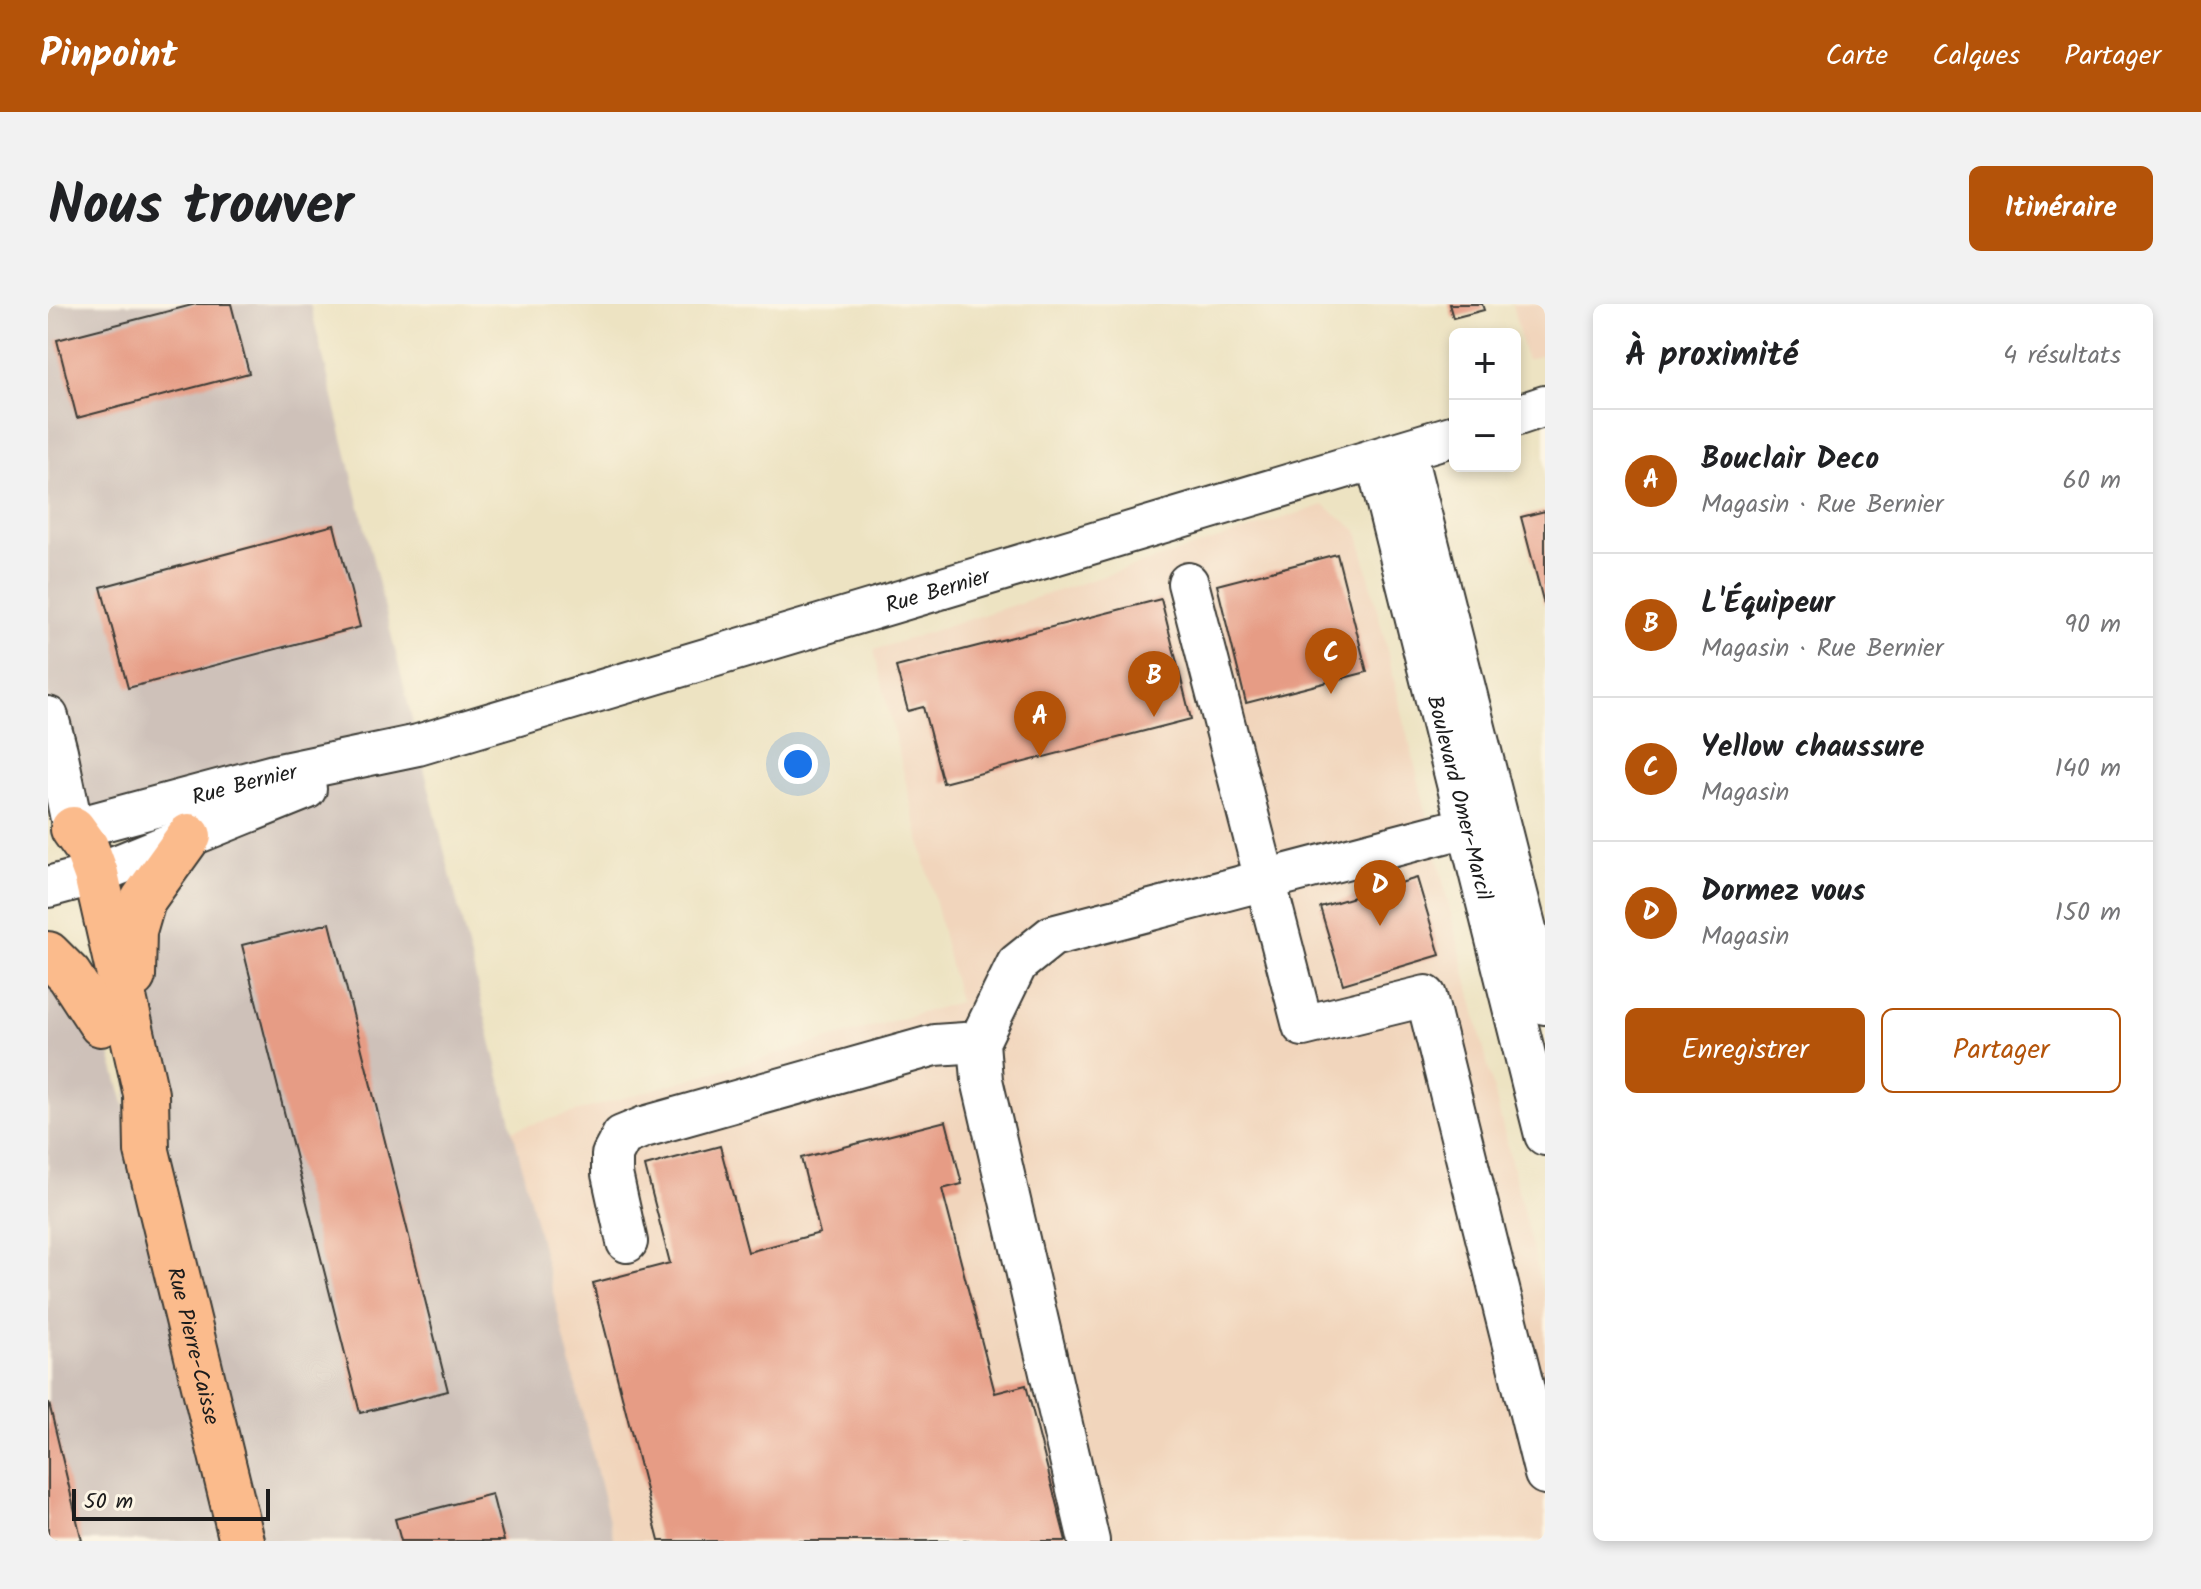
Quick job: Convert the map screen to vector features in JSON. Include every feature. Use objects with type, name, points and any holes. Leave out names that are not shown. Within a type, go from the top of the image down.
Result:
[{"type":"main road","name":"Rue Pierre-Caisse","points":[[61,832],[60,855],[117,1033],[146,1094],[147,1151],[242,1541]]},
{"type":"main road","points":[[117,1033],[134,931],[143,900],[189,836]]},
{"type":"main road","points":[[48,954],[117,1033]]},
{"type":"street","points":[[1521,414],[1545,406]]},
{"type":"street","name":"Rue Bernier","points":[[61,832],[274,775],[418,745],[1449,437]]},
{"type":"street","name":"Boulevard Omer-Marcil","points":[[1390,456],[1467,827],[1545,1004]]},
{"type":"street","name":"Boulevard Omer-Marcil","points":[[1390,456],[1506,914],[1545,1135]]},
{"type":"street","points":[[1188,583],[1303,1026],[1426,996],[1545,1474]]},
{"type":"street","name":"Rue Pierre-Caisse","points":[[48,717],[57,751],[61,832]]},
{"type":"street","name":"Rue Bernier","points":[[70,881],[418,745]]},
{"type":"street","points":[[1089,1541],[982,1080],[979,1042],[1017,964],[1052,936],[1467,827]]},
{"type":"street","points":[[627,1242],[612,1174],[612,1155],[622,1136],[644,1127],[935,1045],[979,1042]]},
{"type":"shaded area","points":[[48,304],[310,304],[614,1541],[48,1541],[48,954],[101,1024],[126,1109],[134,931],[189,836],[412,747],[73,829],[48,727]]},
{"type":"shaded area","points":[[1512,304],[1545,304],[1545,354],[1526,360],[1521,328],[1518,328]]},
{"type":"shaded area","points":[[1324,505],[1358,531],[1545,1301],[1545,1541],[614,1541],[512,1130],[959,1002],[874,650]]},
{"type":"building","points":[[196,304],[231,304],[249,373],[77,418],[57,340]]},
{"type":"building","points":[[1449,304],[1482,304],[1484,310],[1453,318]]},
{"type":"building","points":[[1545,511],[1545,604],[1544,604],[1521,517]]},
{"type":"building","points":[[334,525],[360,627],[128,688],[101,587]]},
{"type":"building","points":[[1337,554],[1367,672],[1246,703],[1217,585]]},
{"type":"building","points":[[1161,599],[1191,719],[943,783],[923,707],[908,711],[896,667]]},
{"type":"building","points":[[1417,878],[1440,955],[1343,984],[1320,907]]},
{"type":"building","points":[[330,923],[448,1391],[360,1413],[242,945]]},
{"type":"building","points":[[946,1121],[962,1184],[942,1189],[995,1393],[1026,1385],[1066,1541],[659,1541],[593,1283],[670,1263],[645,1166],[720,1146],[748,1252],[820,1233],[801,1158]]},
{"type":"building","points":[[49,1403],[82,1541],[48,1541]]},
{"type":"building","points":[[492,1494],[504,1541],[401,1541],[395,1519]]},
{"type":"place","name":"Yellow chaussure","points":[[1331,694]]},
{"type":"place","name":"L'Équipeur","points":[[1154,717]]},
{"type":"place","name":"Bouclair Deco","points":[[1040,757]]},
{"type":"place","name":"Dormez vous","points":[[1380,926]]}]
